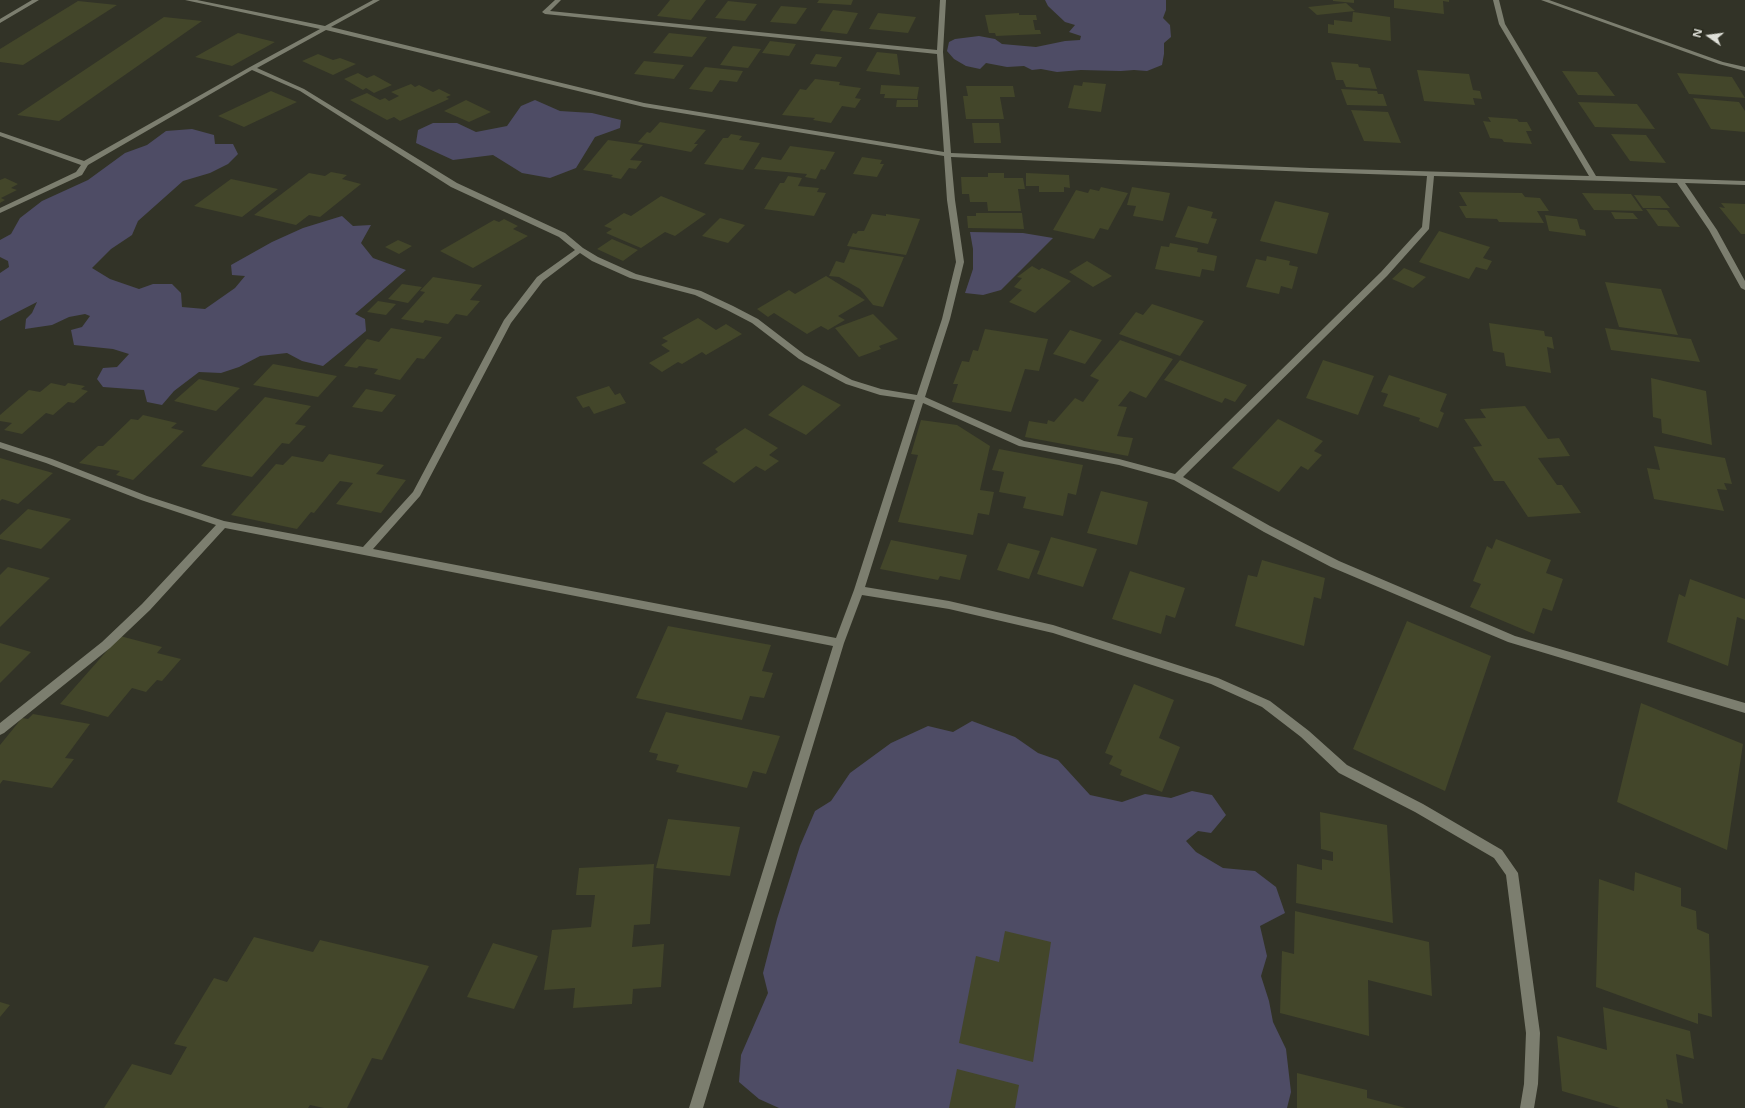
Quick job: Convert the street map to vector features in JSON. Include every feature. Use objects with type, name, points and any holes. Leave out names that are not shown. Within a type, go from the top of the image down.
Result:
[{"type":"street","points":[[0,21],[36,0]]},
{"type":"street","points":[[188,0],[208,1],[326,28],[644,105],[948,155],[1431,174],[1745,183]]},
{"type":"street","points":[[0,211],[79,173],[86,164],[252,68],[377,0]]},
{"type":"street","points":[[558,0],[545,12],[940,52]]},
{"type":"street","points":[[696,1108],[839,643],[859,590],[919,398],[946,319],[960,262],[951,200],[940,52],[943,0]]},
{"type":"street","points":[[1496,0],[1502,24],[1594,179]]},
{"type":"street","points":[[1544,0],[1721,63],[1745,69]]},
{"type":"street","points":[[252,68],[302,90],[454,185],[562,235],[580,250],[595,259],[633,276],[698,293],[730,308],[755,322],[802,357],[849,382],[880,392],[919,398],[1022,444],[1118,462],[1177,478],[1267,529],[1335,564],[1512,639],[1745,708]]},
{"type":"street","points":[[0,134],[86,164]]},
{"type":"street","points":[[1177,478],[1384,274],[1426,227],[1431,174]]},
{"type":"street","points":[[1680,182],[1713,230],[1744,285]]},
{"type":"street","points":[[366,551],[417,494],[507,322],[540,279],[580,250]]},
{"type":"street","points":[[0,445],[49,461],[144,498],[223,524],[839,643]]},
{"type":"street","points":[[0,730],[106,645],[146,607],[223,524]]},
{"type":"street","points":[[859,590],[949,605],[1053,629],[1214,681],[1266,704],[1305,734],[1343,769],[1419,808],[1498,854],[1512,873],[1533,1033],[1527,1108]]},
{"type":"shaded area","points":[[1045,0],[1166,0],[1166,10],[1163,18],[1170,25],[1171,37],[1164,43],[1162,65],[1147,71],[1081,70],[1057,72],[1041,69],[1032,70],[1024,66],[1007,67],[986,63],[980,69],[966,66],[954,59],[947,51],[949,42],[955,39],[979,36],[995,39],[1002,44],[1036,47],[1065,41],[1080,40],[1081,36],[1069,32],[1075,25],[1065,22],[1048,6]]},
{"type":"shaded area","points":[[535,100],[560,111],[592,113],[621,120],[620,128],[595,137],[576,168],[550,178],[522,173],[493,155],[453,160],[416,143],[418,130],[433,123],[457,123],[476,132],[507,126],[521,106]]},
{"type":"shaded area","points":[[192,129],[214,135],[215,144],[233,144],[238,154],[228,164],[210,173],[183,181],[138,221],[132,235],[111,249],[92,268],[110,279],[139,289],[153,284],[172,284],[181,293],[182,307],[205,309],[235,288],[245,276],[232,275],[231,265],[272,242],[303,228],[342,216],[353,226],[371,225],[361,243],[373,258],[406,270],[355,314],[365,319],[366,331],[323,366],[302,361],[287,353],[260,356],[239,367],[221,373],[199,372],[174,391],[162,405],[147,402],[144,390],[103,387],[97,379],[103,368],[117,367],[129,354],[113,349],[74,345],[71,330],[82,327],[90,316],[85,314],[69,317],[52,325],[25,329],[26,319],[32,313],[37,302],[0,321],[0,273],[9,267],[8,261],[0,257],[0,240],[11,234],[20,218],[42,201],[88,180],[125,153],[147,145],[166,131]]},
{"type":"shaded area","points":[[970,232],[1023,233],[1053,238],[1001,290],[983,295],[965,293],[973,269],[973,249]]},
{"type":"shaded area","points":[[972,721],[1015,737],[1038,753],[1058,760],[1090,795],[1122,802],[1145,794],[1171,798],[1192,791],[1212,795],[1226,815],[1211,833],[1198,831],[1186,841],[1196,852],[1223,868],[1255,871],[1276,887],[1285,913],[1260,926],[1267,956],[1261,976],[1269,1001],[1273,1022],[1286,1049],[1291,1092],[1287,1108],[779,1108],[759,1099],[739,1082],[741,1055],[768,993],[763,973],[777,919],[800,846],[815,811],[831,801],[850,773],[891,743],[928,726],[953,732]]},
{"type":"building","points":[[670,0],[706,0],[691,20],[657,16]]},
{"type":"building","points":[[819,0],[853,0],[851,5],[817,3]]},
{"type":"building","points":[[1354,0],[1354,3],[1333,1]]},
{"type":"building","points":[[1394,0],[1449,0],[1449,2],[1443,1],[1444,14],[1394,8]]},
{"type":"building","points":[[78,1],[117,5],[23,65],[0,62],[0,49]]},
{"type":"building","points":[[728,1],[757,4],[745,21],[715,18]]},
{"type":"building","points":[[1346,3],[1355,11],[1317,15],[1308,7]]},
{"type":"building","points":[[781,6],[807,8],[796,24],[770,22]]},
{"type":"building","points":[[833,10],[858,13],[847,34],[820,31]]},
{"type":"building","points":[[1353,12],[1390,17],[1391,41],[1328,33],[1328,24],[1334,25],[1334,20],[1352,22]]},
{"type":"building","points":[[878,13],[916,17],[908,33],[869,29]]},
{"type":"building","points":[[1019,13],[1019,15],[1036,15],[1037,20],[1033,20],[1035,30],[1040,30],[1041,34],[996,36],[995,33],[989,33],[985,15]]},
{"type":"building","points":[[164,17],[202,21],[59,121],[17,115]]},
{"type":"building","points":[[238,33],[275,42],[232,66],[195,57]]},
{"type":"building","points":[[669,33],[707,37],[692,57],[653,53]]},
{"type":"building","points":[[770,41],[796,44],[789,56],[762,53]]},
{"type":"building","points":[[733,46],[761,49],[748,68],[720,65]]},
{"type":"building","points":[[877,52],[897,54],[900,75],[866,71]]},
{"type":"building","points":[[318,54],[333,60],[340,58],[356,64],[333,75],[302,61]]},
{"type":"building","points":[[816,54],[842,57],[836,67],[810,64]]},
{"type":"building","points":[[644,61],[684,65],[674,79],[634,74]]},
{"type":"building","points":[[1331,62],[1358,64],[1359,67],[1370,68],[1377,89],[1346,87],[1343,80],[1336,80]]},
{"type":"building","points":[[705,67],[743,71],[737,82],[720,80],[712,92],[689,89]]},
{"type":"building","points":[[1417,70],[1469,74],[1473,90],[1480,91],[1482,99],[1473,98],[1475,105],[1424,101]]},
{"type":"building","points":[[1562,71],[1597,72],[1615,96],[1578,95]]},
{"type":"building","points":[[358,73],[367,78],[374,75],[392,85],[374,93],[366,88],[363,90],[344,79]]},
{"type":"building","points":[[1677,73],[1732,77],[1745,98],[1689,94]]},
{"type":"building","points":[[815,79],[840,82],[839,85],[861,88],[855,98],[861,99],[855,108],[842,106],[831,123],[813,120],[815,118],[782,115],[800,89],[806,90]]},
{"type":"building","points":[[1083,82],[1106,84],[1101,112],[1068,108],[1074,85],[1082,86]]},
{"type":"building","points":[[411,84],[415,87],[419,85],[433,92],[439,89],[451,95],[446,97],[449,99],[400,121],[394,117],[387,120],[350,100],[367,93],[380,100],[385,98],[389,101],[399,96],[391,92]]},
{"type":"building","points":[[881,85],[919,87],[917,99],[884,98],[885,94],[880,94]]},
{"type":"building","points":[[966,86],[1013,86],[1015,97],[1000,97],[1004,119],[966,119],[963,96],[968,96]]},
{"type":"building","points":[[1341,89],[1377,91],[1378,94],[1383,94],[1387,106],[1347,105]]},
{"type":"building","points":[[271,91],[297,102],[244,127],[218,116]]},
{"type":"building","points":[[1693,98],[1739,102],[1745,111],[1745,132],[1711,129]]},
{"type":"building","points":[[466,100],[491,112],[469,122],[444,111]]},
{"type":"building","points":[[897,100],[918,100],[918,107],[896,107]]},
{"type":"building","points":[[1578,102],[1637,104],[1655,129],[1595,127]]},
{"type":"building","points":[[1351,110],[1388,112],[1401,143],[1364,141]]},
{"type":"building","points":[[1488,117],[1517,119],[1519,122],[1527,122],[1532,131],[1526,131],[1532,144],[1504,142],[1502,139],[1490,138],[1483,121],[1491,122]]},
{"type":"building","points":[[660,122],[706,130],[694,144],[698,144],[691,152],[638,142],[647,132],[650,133]]},
{"type":"building","points":[[972,123],[999,123],[1001,143],[974,143]]},
{"type":"building","points":[[731,134],[742,136],[739,140],[760,143],[743,170],[704,164],[723,138],[728,138]]},
{"type":"building","points":[[1611,134],[1646,135],[1666,163],[1630,161]]},
{"type":"building","points":[[608,140],[643,145],[630,160],[642,161],[636,169],[629,168],[621,179],[611,177],[613,175],[583,170]]},
{"type":"building","points":[[790,146],[835,152],[825,170],[821,169],[816,179],[805,177],[807,174],[754,169],[762,157],[781,160]]},
{"type":"building","points":[[862,157],[882,160],[880,164],[884,164],[877,177],[853,174]]},
{"type":"building","points":[[331,172],[347,175],[342,179],[361,184],[320,217],[309,215],[296,225],[254,215],[309,173],[325,176]]},
{"type":"building","points":[[988,173],[1004,173],[1004,178],[1023,178],[1025,189],[1018,189],[1021,211],[988,211],[987,202],[970,202],[969,194],[962,194],[961,177],[988,177]]},
{"type":"building","points":[[1026,173],[1069,175],[1070,188],[1064,187],[1064,192],[1039,192],[1039,186],[1026,186]]},
{"type":"building","points":[[788,176],[802,178],[798,186],[819,188],[817,192],[826,193],[814,216],[764,209],[780,183],[784,183]]},
{"type":"building","points":[[5,178],[18,184],[11,188],[17,190],[1,198],[5,200],[0,203],[0,180]]},
{"type":"building","points":[[231,179],[278,189],[242,217],[194,206]]},
{"type":"building","points":[[1101,187],[1128,193],[1108,230],[1100,228],[1094,239],[1053,230],[1076,190],[1088,193],[1090,189],[1099,191]]},
{"type":"building","points":[[1132,187],[1170,193],[1163,221],[1133,216],[1136,206],[1127,205]]},
{"type":"building","points":[[1459,192],[1522,193],[1525,197],[1540,198],[1549,211],[1537,211],[1544,223],[1499,222],[1497,219],[1466,218],[1459,206],[1467,206]]},
{"type":"building","points":[[1582,193],[1631,194],[1643,211],[1594,210]]},
{"type":"building","points":[[1634,195],[1660,196],[1670,208],[1643,208]]},
{"type":"building","points":[[661,196],[706,214],[675,236],[665,232],[641,248],[606,233],[612,229],[604,226],[624,213],[631,216]]},
{"type":"building","points":[[1275,201],[1329,213],[1317,254],[1260,241]]},
{"type":"building","points":[[1721,203],[1745,204],[1745,234],[1741,234],[1719,207],[1725,208]]},
{"type":"building","points":[[1188,206],[1213,212],[1211,218],[1217,219],[1208,244],[1175,237]]},
{"type":"building","points":[[1646,209],[1667,210],[1680,227],[1658,226]]},
{"type":"building","points":[[1611,212],[1633,213],[1638,219],[1615,219]]},
{"type":"building","points":[[976,213],[1022,213],[1024,229],[968,228],[967,216],[976,216]]},
{"type":"building","points":[[872,214],[886,216],[886,214],[920,219],[906,255],[847,246],[853,233],[856,234],[858,231],[864,231]]},
{"type":"building","points":[[1545,215],[1577,219],[1580,229],[1585,230],[1586,236],[1549,231]]},
{"type":"building","points":[[720,218],[745,225],[728,243],[702,236]]},
{"type":"building","points":[[504,219],[518,226],[513,229],[528,236],[473,268],[440,251],[494,220],[499,222]]},
{"type":"building","points":[[1439,231],[1490,247],[1483,258],[1492,261],[1487,270],[1476,267],[1469,279],[1419,262]]},
{"type":"building","points":[[612,239],[638,250],[623,261],[597,249]]},
{"type":"building","points":[[398,240],[412,246],[399,254],[385,247]]},
{"type":"building","points":[[1170,243],[1198,248],[1197,252],[1217,256],[1214,271],[1202,269],[1200,277],[1155,269],[1161,246],[1169,247]]},
{"type":"building","points":[[850,249],[904,257],[883,307],[873,305],[860,289],[839,277],[829,276],[836,261],[844,263]]},
{"type":"building","points":[[1267,256],[1290,261],[1289,265],[1298,267],[1292,289],[1281,286],[1279,294],[1246,287],[1256,259],[1266,261]]},
{"type":"building","points":[[1087,261],[1112,276],[1093,287],[1069,272]]},
{"type":"building","points":[[1032,266],[1039,270],[1042,268],[1071,281],[1035,313],[1009,302],[1022,290],[1014,287],[1022,278],[1017,277]]},
{"type":"building","points":[[1404,268],[1426,277],[1413,288],[1392,279]]},
{"type":"building","points":[[826,276],[865,300],[838,316],[845,320],[828,330],[821,326],[807,334],[774,313],[768,317],[757,309],[789,290],[795,294]]},
{"type":"building","points":[[433,277],[482,285],[470,300],[480,301],[467,316],[456,314],[448,324],[425,320],[423,323],[401,319],[425,292],[420,291]]},
{"type":"building","points":[[1605,282],[1661,289],[1678,335],[1619,327]]},
{"type":"building","points":[[402,284],[422,287],[408,303],[388,299]]},
{"type":"building","points":[[378,301],[396,304],[386,315],[367,312]]},
{"type":"building","points":[[1152,304],[1204,321],[1180,356],[1119,334],[1136,312],[1143,315]]},
{"type":"building","points":[[873,314],[898,339],[879,346],[881,349],[859,357],[835,328]]},
{"type":"building","points":[[698,318],[716,330],[726,324],[742,334],[706,355],[702,352],[682,364],[678,362],[662,372],[649,363],[670,351],[661,345],[668,341],[662,338]]},
{"type":"building","points":[[1489,323],[1544,331],[1545,336],[1552,337],[1554,349],[1547,347],[1551,373],[1506,366],[1504,353],[1493,351]]},
{"type":"building","points":[[391,328],[442,337],[424,359],[417,358],[400,380],[374,374],[378,369],[359,366],[357,368],[344,366],[367,339],[379,342]]},
{"type":"building","points":[[1605,328],[1691,339],[1700,362],[1611,350]]},
{"type":"building","points":[[985,329],[1048,339],[1039,371],[1025,369],[1011,412],[952,402],[958,384],[953,384],[962,361],[969,362],[973,350],[978,351]]},
{"type":"building","points":[[1070,330],[1102,340],[1085,364],[1053,354]]},
{"type":"building","points":[[1120,340],[1173,359],[1146,398],[1130,391],[1118,406],[1127,407],[1117,436],[1133,438],[1128,456],[1025,437],[1029,421],[1047,424],[1048,420],[1054,422],[1075,398],[1083,402],[1099,380],[1090,376]]},
{"type":"building","points":[[1180,360],[1247,385],[1235,402],[1225,398],[1222,403],[1164,380]]},
{"type":"building","points":[[1323,360],[1374,376],[1358,415],[1306,398]]},
{"type":"building","points":[[273,364],[337,376],[318,397],[253,385]]},
{"type":"building","points":[[1389,375],[1447,394],[1440,411],[1444,413],[1438,428],[1419,421],[1420,418],[1383,406],[1388,394],[1381,392]]},
{"type":"building","points":[[1651,378],[1706,391],[1712,445],[1662,433],[1661,419],[1653,417]]},
{"type":"building","points":[[199,379],[240,388],[216,411],[174,401]]},
{"type":"building","points":[[51,383],[65,386],[68,383],[85,386],[81,389],[88,391],[74,403],[68,402],[53,415],[46,413],[22,434],[4,430],[12,423],[0,421],[0,415],[29,390],[40,392]]},
{"type":"building","points":[[803,385],[841,405],[806,435],[768,415]]},
{"type":"building","points":[[609,386],[615,395],[620,393],[626,403],[594,414],[589,406],[583,408],[576,397]]},
{"type":"building","points":[[366,389],[396,395],[382,412],[352,407]]},
{"type":"building","points":[[265,397],[311,406],[295,424],[306,426],[289,444],[282,443],[252,477],[201,466]]},
{"type":"building","points":[[1525,406],[1548,439],[1559,438],[1570,456],[1538,458],[1557,485],[1562,485],[1581,513],[1528,517],[1504,481],[1494,481],[1473,447],[1482,446],[1464,419],[1486,418],[1480,409]]},
{"type":"building","points":[[143,415],[177,423],[171,428],[184,431],[133,480],[116,475],[120,471],[79,463],[98,446],[103,446],[131,419],[138,420]]},
{"type":"building","points":[[1278,419],[1323,441],[1314,451],[1322,455],[1308,470],[1301,466],[1279,492],[1232,468]]},
{"type":"building","points":[[921,420],[957,425],[990,446],[980,490],[994,492],[989,515],[978,513],[973,535],[898,522],[918,455],[911,454]]},
{"type":"building","points":[[745,428],[778,448],[769,455],[779,461],[765,471],[756,466],[734,483],[702,463],[718,452],[715,449]]},
{"type":"building","points":[[1654,446],[1725,458],[1732,484],[1724,483],[1727,490],[1717,489],[1724,511],[1654,499],[1647,468],[1660,470]]},
{"type":"building","points":[[999,449],[1083,465],[1076,495],[1068,493],[1063,516],[1023,508],[1026,497],[999,492],[1004,472],[992,470]]},
{"type":"building","points":[[329,454],[384,465],[376,474],[406,480],[381,513],[336,504],[353,483],[340,481],[314,513],[311,512],[297,529],[231,515],[276,464],[283,465],[292,456],[323,462]]},
{"type":"building","points":[[0,458],[53,473],[18,504],[2,499],[0,501]]},
{"type":"building","points":[[1101,491],[1148,502],[1137,545],[1087,533]]},
{"type":"building","points":[[28,509],[71,519],[41,549],[0,539],[0,535]]},
{"type":"building","points":[[1051,537],[1097,549],[1083,587],[1037,574]]},
{"type":"building","points":[[1496,539],[1551,560],[1546,573],[1563,579],[1552,611],[1543,608],[1534,634],[1470,607],[1481,584],[1473,581],[1487,546],[1492,549]]},
{"type":"building","points":[[891,540],[967,555],[960,580],[940,576],[938,580],[880,569]]},
{"type":"building","points":[[1008,543],[1040,551],[1029,579],[997,570]]},
{"type":"building","points":[[1262,560],[1325,578],[1321,599],[1314,597],[1304,646],[1235,626],[1248,575],[1257,577]]},
{"type":"building","points":[[8,567],[50,578],[0,627],[0,575]]},
{"type":"building","points":[[1130,571],[1185,588],[1175,618],[1166,615],[1161,634],[1112,619]]},
{"type":"building","points":[[1690,579],[1745,599],[1745,620],[1737,617],[1728,666],[1667,642],[1679,594],[1685,597]]},
{"type":"building","points":[[1407,621],[1491,656],[1445,791],[1353,749]]},
{"type":"building","points":[[668,626],[771,645],[762,671],[773,673],[764,698],[750,696],[742,720],[636,698]]},
{"type":"building","points":[[120,636],[162,647],[157,653],[181,659],[162,681],[157,680],[146,692],[132,688],[108,717],[60,704]]},
{"type":"building","points":[[0,643],[31,652],[0,683]]},
{"type":"building","points":[[1134,684],[1174,700],[1159,738],[1180,747],[1162,792],[1120,775],[1122,770],[1109,764],[1113,756],[1105,753]]},
{"type":"building","points":[[1641,703],[1743,744],[1727,850],[1617,802]]},
{"type":"building","points":[[666,712],[780,736],[766,774],[753,771],[747,788],[676,772],[679,765],[656,760],[658,754],[649,752]]},
{"type":"building","points":[[33,714],[90,724],[65,758],[74,759],[52,788],[3,780],[0,784],[0,745],[22,718],[28,719]]},
{"type":"building","points":[[1320,812],[1387,825],[1393,923],[1296,903],[1297,864],[1322,870],[1322,859],[1333,861],[1333,852],[1321,849]]},
{"type":"building","points":[[668,819],[740,827],[730,876],[656,868]]},
{"type":"building","points":[[654,864],[650,924],[634,925],[632,947],[664,944],[661,987],[633,989],[632,1004],[573,1008],[575,988],[544,990],[552,930],[591,927],[595,895],[576,895],[579,868]]},
{"type":"building","points":[[1635,872],[1681,888],[1681,906],[1696,911],[1697,929],[1709,934],[1712,1017],[1698,1013],[1698,1024],[1596,987],[1599,879],[1634,891]]},
{"type":"building","points":[[1295,911],[1429,942],[1432,996],[1368,980],[1369,1036],[1280,1013],[1282,951],[1294,954]]},
{"type":"building","points":[[1005,931],[1051,942],[1033,1062],[959,1043],[976,956],[999,962]]},
{"type":"building","points":[[254,937],[313,952],[320,940],[429,966],[382,1060],[372,1058],[347,1108],[324,1108],[310,1105],[308,1108],[104,1108],[132,1064],[171,1075],[187,1047],[174,1044],[214,978],[227,982]]},
{"type":"building","points":[[493,943],[538,956],[514,1009],[467,997]]},
{"type":"building","points":[[0,1002],[10,1005],[0,1017]]},
{"type":"building","points":[[1603,1007],[1690,1031],[1694,1059],[1676,1054],[1683,1104],[1666,1099],[1668,1108],[1620,1108],[1562,1091],[1557,1036],[1607,1050]]},
{"type":"building","points":[[957,1069],[1019,1085],[1015,1108],[949,1108]]},
{"type":"building","points":[[1297,1073],[1367,1090],[1367,1098],[1406,1108],[1297,1108]]}]
